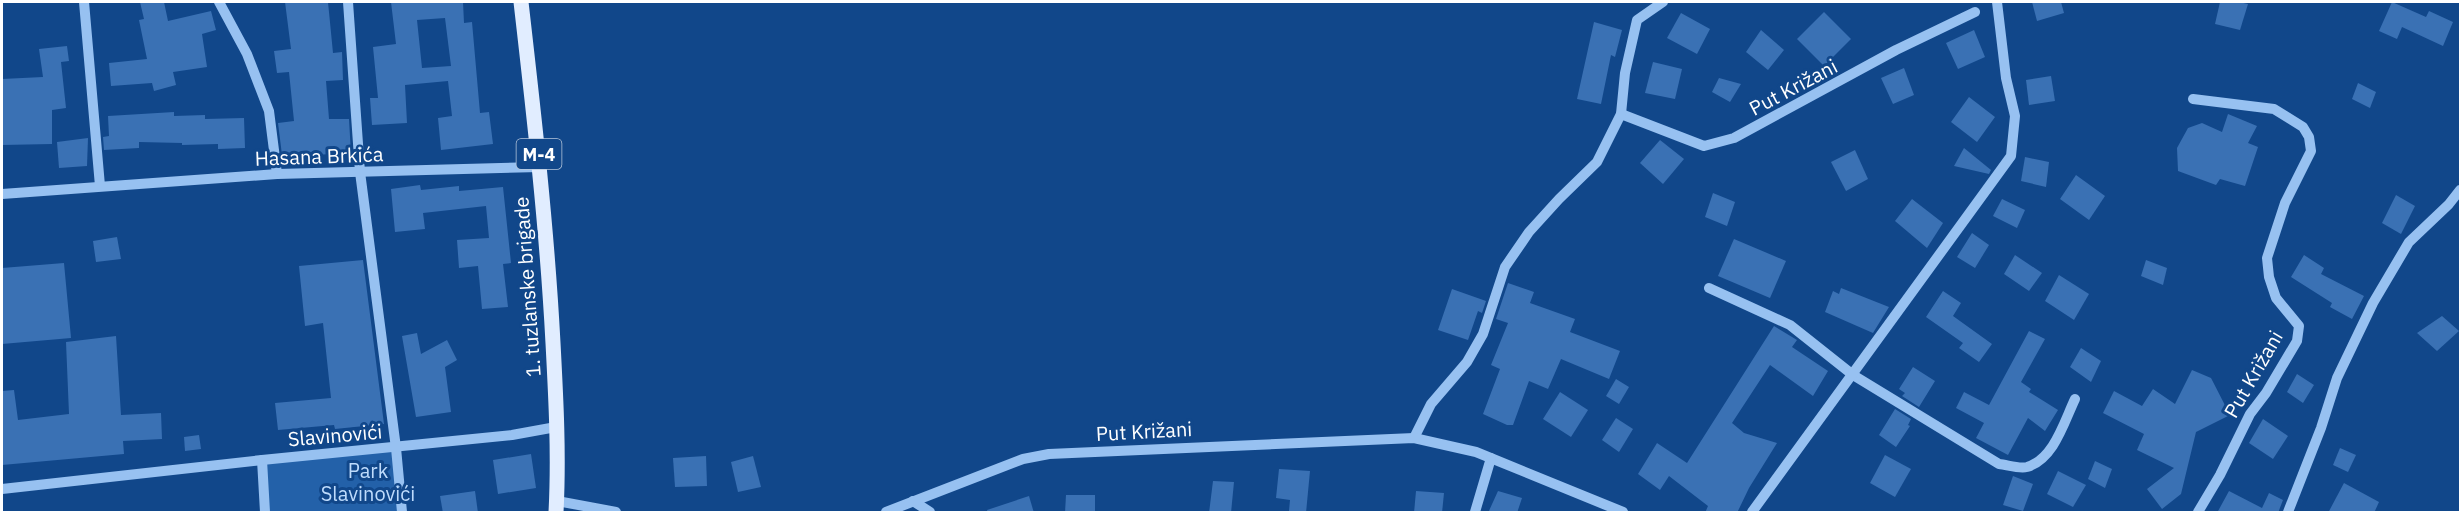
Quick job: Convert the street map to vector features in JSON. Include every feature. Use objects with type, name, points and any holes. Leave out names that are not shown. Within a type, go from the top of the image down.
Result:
[{"type":"main road","name":"1. tuzlanske brigade","points":[[521,2],[540,167],[551,308],[556,428]]},
{"type":"main road","name":"M-4","points":[[556,428],[556,507]]},
{"type":"street","points":[[84,2],[100,186]]},
{"type":"street","points":[[219,2],[247,54],[269,111],[277,174]]},
{"type":"street","name":"Slavinovići","points":[[2,489],[262,460],[396,448],[360,172],[348,2]]},
{"type":"street","points":[[1414,438],[1431,404],[1467,362],[1483,334],[1505,267],[1529,232],[1559,198],[1597,162],[1621,114],[1625,73],[1637,20],[1663,2]]},
{"type":"street","points":[[1752,513],[2011,156],[2015,116],[2006,78],[1996,2]]},
{"type":"street","name":"Put Križani","points":[[1621,114],[1704,146],[1734,138],[1896,50],[1975,12]]},
{"type":"street","name":"Put Križani","points":[[2193,99],[2274,109],[2303,127],[2309,138],[2310,151],[2285,203],[2268,258],[2269,278],[2276,298],[2299,326],[2297,341],[2250,414],[2220,475],[2198,513]]},
{"type":"street","name":"Hasana Brkića","points":[[2,194],[277,174],[540,167]]},
{"type":"street","points":[[2288,513],[2321,428],[2337,378],[2373,303],[2409,242],[2450,204],[2460,189]]},
{"type":"street","points":[[1709,288],[1790,325],[1852,375],[1999,464],[2025,468],[2038,462],[2052,449],[2075,399]]},
{"type":"street","points":[[402,513],[396,448],[556,428]]},
{"type":"street","name":"Put Križani","points":[[886,513],[1023,459],[1049,454],[1414,438],[1476,452],[1623,513]]},
{"type":"street","points":[[1475,513],[1491,458]]},
{"type":"street","points":[[262,460],[264,513]]},
{"type":"street","points":[[913,501],[930,513]]},
{"type":"street","points":[[556,507],[616,513]]},
{"type":"green space","name":"Park Slavinovići","points":[[396,448],[402,512],[265,512],[262,460]]},
{"type":"building","points":[[140,2],[164,2],[168,21],[211,11],[216,30],[202,34],[207,67],[173,72],[176,85],[154,91],[152,83],[111,86],[109,63],[147,59],[139,20],[144,19]]},
{"type":"building","points":[[285,2],[328,2],[333,53],[342,52],[343,80],[326,81],[329,119],[349,119],[351,154],[282,155],[278,123],[294,121],[289,72],[277,73],[274,51],[291,49]]},
{"type":"building","points":[[391,2],[463,2],[464,23],[472,22],[480,113],[489,112],[493,144],[441,150],[438,118],[452,116],[448,81],[405,85],[407,123],[372,125],[370,98],[378,98],[373,47],[396,44]],"holes":[[[445,18],[451,66],[422,68],[417,20]]]},
{"type":"building","points":[[2032,2],[2061,2],[2064,13],[2037,21]]},
{"type":"building","points":[[2220,2],[2248,4],[2240,30],[2215,24]]},
{"type":"building","points":[[2392,2],[2426,17],[2429,11],[2453,22],[2443,46],[2402,27],[2397,39],[2379,31]]},
{"type":"building","points":[[1824,12],[1851,39],[1824,66],[1797,39]]},
{"type":"building","points":[[1681,13],[1710,29],[1697,54],[1667,38]]},
{"type":"building","points":[[1594,22],[1622,30],[1615,57],[1611,55],[1601,104],[1577,99]]},
{"type":"building","points":[[1761,30],[1784,50],[1768,70],[1746,52]]},
{"type":"building","points":[[1974,30],[1985,57],[1958,69],[1946,43]]},
{"type":"building","points":[[67,46],[69,61],[61,62],[66,108],[52,110],[52,144],[2,145],[2,79],[43,77],[39,49]]},
{"type":"building","points":[[1653,62],[1682,69],[1675,99],[1645,93]]},
{"type":"building","points":[[1904,68],[1914,95],[1893,104],[1881,78]]},
{"type":"building","points":[[2051,76],[2055,101],[2029,105],[2026,80]]},
{"type":"building","points":[[1719,78],[1741,84],[1730,102],[1712,92]]},
{"type":"building","points":[[2358,83],[2376,92],[2370,108],[2352,99]]},
{"type":"building","points":[[1969,97],[1995,117],[1977,142],[1951,122]]},
{"type":"building","points":[[174,112],[174,116],[205,115],[205,119],[244,118],[245,148],[218,149],[218,144],[182,145],[182,143],[139,142],[139,148],[104,150],[103,137],[109,136],[108,116]]},
{"type":"building","points":[[2228,114],[2257,126],[2248,143],[2258,147],[2245,186],[2220,179],[2216,185],[2178,171],[2177,148],[2188,128],[2202,123],[2222,132]]},
{"type":"building","points":[[88,138],[87,166],[59,168],[57,142]]},
{"type":"building","points":[[1660,140],[1684,159],[1663,184],[1640,163]]},
{"type":"building","points":[[1964,148],[1991,170],[1989,174],[1954,166]]},
{"type":"building","points":[[1855,150],[1868,179],[1846,191],[1831,162]]},
{"type":"building","points":[[2025,157],[2049,162],[2046,187],[2021,181]]},
{"type":"building","points":[[2076,175],[2105,196],[2089,220],[2060,199]]},
{"type":"building","points":[[420,185],[421,190],[459,186],[459,191],[503,187],[511,263],[503,264],[508,307],[482,309],[478,266],[459,268],[457,240],[489,238],[486,206],[423,213],[425,229],[395,232],[391,189]]},
{"type":"building","points":[[1713,193],[1735,202],[1727,226],[1705,217]]},
{"type":"building","points":[[2396,195],[2415,206],[2401,234],[2382,223]]},
{"type":"building","points":[[1912,199],[1943,223],[1927,248],[1895,221]]},
{"type":"building","points":[[2002,199],[2025,210],[2017,228],[1993,216]]},
{"type":"building","points":[[1972,233],[1989,245],[1975,268],[1957,257]]},
{"type":"building","points":[[117,237],[121,259],[96,262],[93,241]]},
{"type":"building","points":[[1734,239],[1786,261],[1770,298],[1718,276]]},
{"type":"building","points":[[2015,255],[2042,273],[2029,291],[2004,274]]},
{"type":"building","points":[[2304,255],[2324,268],[2321,274],[2364,296],[2352,319],[2330,307],[2332,303],[2291,277]]},
{"type":"building","points":[[363,260],[384,424],[335,429],[334,425],[278,430],[275,403],[331,398],[323,323],[305,326],[299,266]]},
{"type":"building","points":[[2146,260],[2167,268],[2163,285],[2141,276]]},
{"type":"building","points":[[64,263],[71,338],[2,344],[2,268]]},
{"type":"building","points":[[2059,275],[2089,294],[2074,320],[2045,301]]},
{"type":"building","points":[[1508,283],[1534,292],[1530,303],[1575,319],[1570,332],[1620,351],[1609,379],[1561,359],[1548,389],[1529,381],[1513,425],[1507,425],[1483,414],[1500,369],[1491,365],[1508,323],[1496,319]]},
{"type":"building","points":[[1841,288],[1889,307],[1873,333],[1825,312],[1833,291],[1839,294]]},
{"type":"building","points":[[1452,289],[1486,301],[1482,313],[1478,311],[1468,340],[1438,330]]},
{"type":"building","points":[[1943,291],[1961,303],[1953,316],[1992,344],[1979,362],[1959,348],[1963,343],[1926,317]]},
{"type":"building","points":[[2442,316],[2459,331],[2437,351],[2417,333]]},
{"type":"building","points":[[1774,326],[1797,340],[1792,347],[1828,371],[1813,396],[1770,365],[1732,423],[1744,433],[1777,443],[1749,488],[1737,513],[1705,513],[1708,506],[1669,476],[1660,490],[1638,474],[1657,443],[1687,463]]},
{"type":"building","points":[[2029,331],[2045,339],[2021,382],[2031,389],[2029,392],[2058,410],[2045,431],[2028,418],[2008,455],[1976,438],[1984,423],[1956,408],[1964,392],[1989,405]]},
{"type":"building","points":[[417,333],[421,354],[447,340],[457,360],[445,367],[451,412],[416,417],[402,336]]},
{"type":"building","points":[[116,336],[121,415],[161,413],[162,439],[123,441],[124,454],[2,465],[2,391],[14,390],[18,420],[69,414],[66,342]]},
{"type":"building","points":[[2081,348],[2101,361],[2091,382],[2070,367]]},
{"type":"building","points":[[1913,367],[1935,381],[1919,407],[1902,396],[1905,393],[1899,389]]},
{"type":"building","points":[[2192,370],[2211,378],[2230,415],[2196,432],[2181,494],[2162,509],[2147,489],[2174,468],[2137,450],[2144,434],[2103,413],[2114,391],[2142,406],[2153,389],[2175,404]]},
{"type":"building","points":[[2297,374],[2314,385],[2303,403],[2287,392]]},
{"type":"building","points":[[1616,379],[1629,387],[1619,404],[1606,396]]},
{"type":"building","points":[[1560,392],[1588,410],[1571,437],[1543,419]]},
{"type":"building","points":[[1895,409],[1911,419],[1908,425],[1910,426],[1896,447],[1879,435]]},
{"type":"building","points":[[1616,418],[1633,429],[1619,452],[1602,440]]},
{"type":"building","points":[[2263,419],[2288,436],[2273,459],[2249,443]]},
{"type":"building","points":[[199,435],[201,449],[185,451],[184,437]]},
{"type":"building","points":[[2340,448],[2356,455],[2348,472],[2333,465]]},
{"type":"building","points":[[531,454],[536,488],[498,494],[493,460]]},
{"type":"building","points":[[1885,455],[1911,469],[1895,497],[1870,483]]},
{"type":"building","points":[[706,456],[707,486],[675,487],[673,458]]},
{"type":"building","points":[[753,456],[761,487],[738,492],[731,462]]},
{"type":"building","points":[[2095,461],[2112,469],[2105,488],[2088,479]]},
{"type":"building","points":[[1279,469],[1310,471],[1306,513],[1289,511],[1290,500],[1276,498]]},
{"type":"building","points":[[2058,471],[2086,485],[2073,507],[2047,494]]},
{"type":"building","points":[[2013,476],[2033,484],[2023,511],[2003,505]]},
{"type":"building","points":[[1213,481],[1234,482],[1231,513],[1209,513]]},
{"type":"building","points":[[2344,483],[2379,502],[2374,513],[2328,513]]},
{"type":"building","points":[[475,491],[478,513],[443,513],[440,496]]},
{"type":"building","points":[[1416,491],[1444,493],[1442,513],[1414,513]]},
{"type":"building","points":[[1498,491],[1522,498],[1517,513],[1488,513]]},
{"type":"building","points":[[2229,491],[2262,508],[2269,493],[2283,500],[2278,513],[2217,513]]},
{"type":"building","points":[[1066,495],[1095,495],[1095,513],[1065,513]]},
{"type":"building","points":[[1029,496],[1034,513],[988,513],[987,510]]}]
